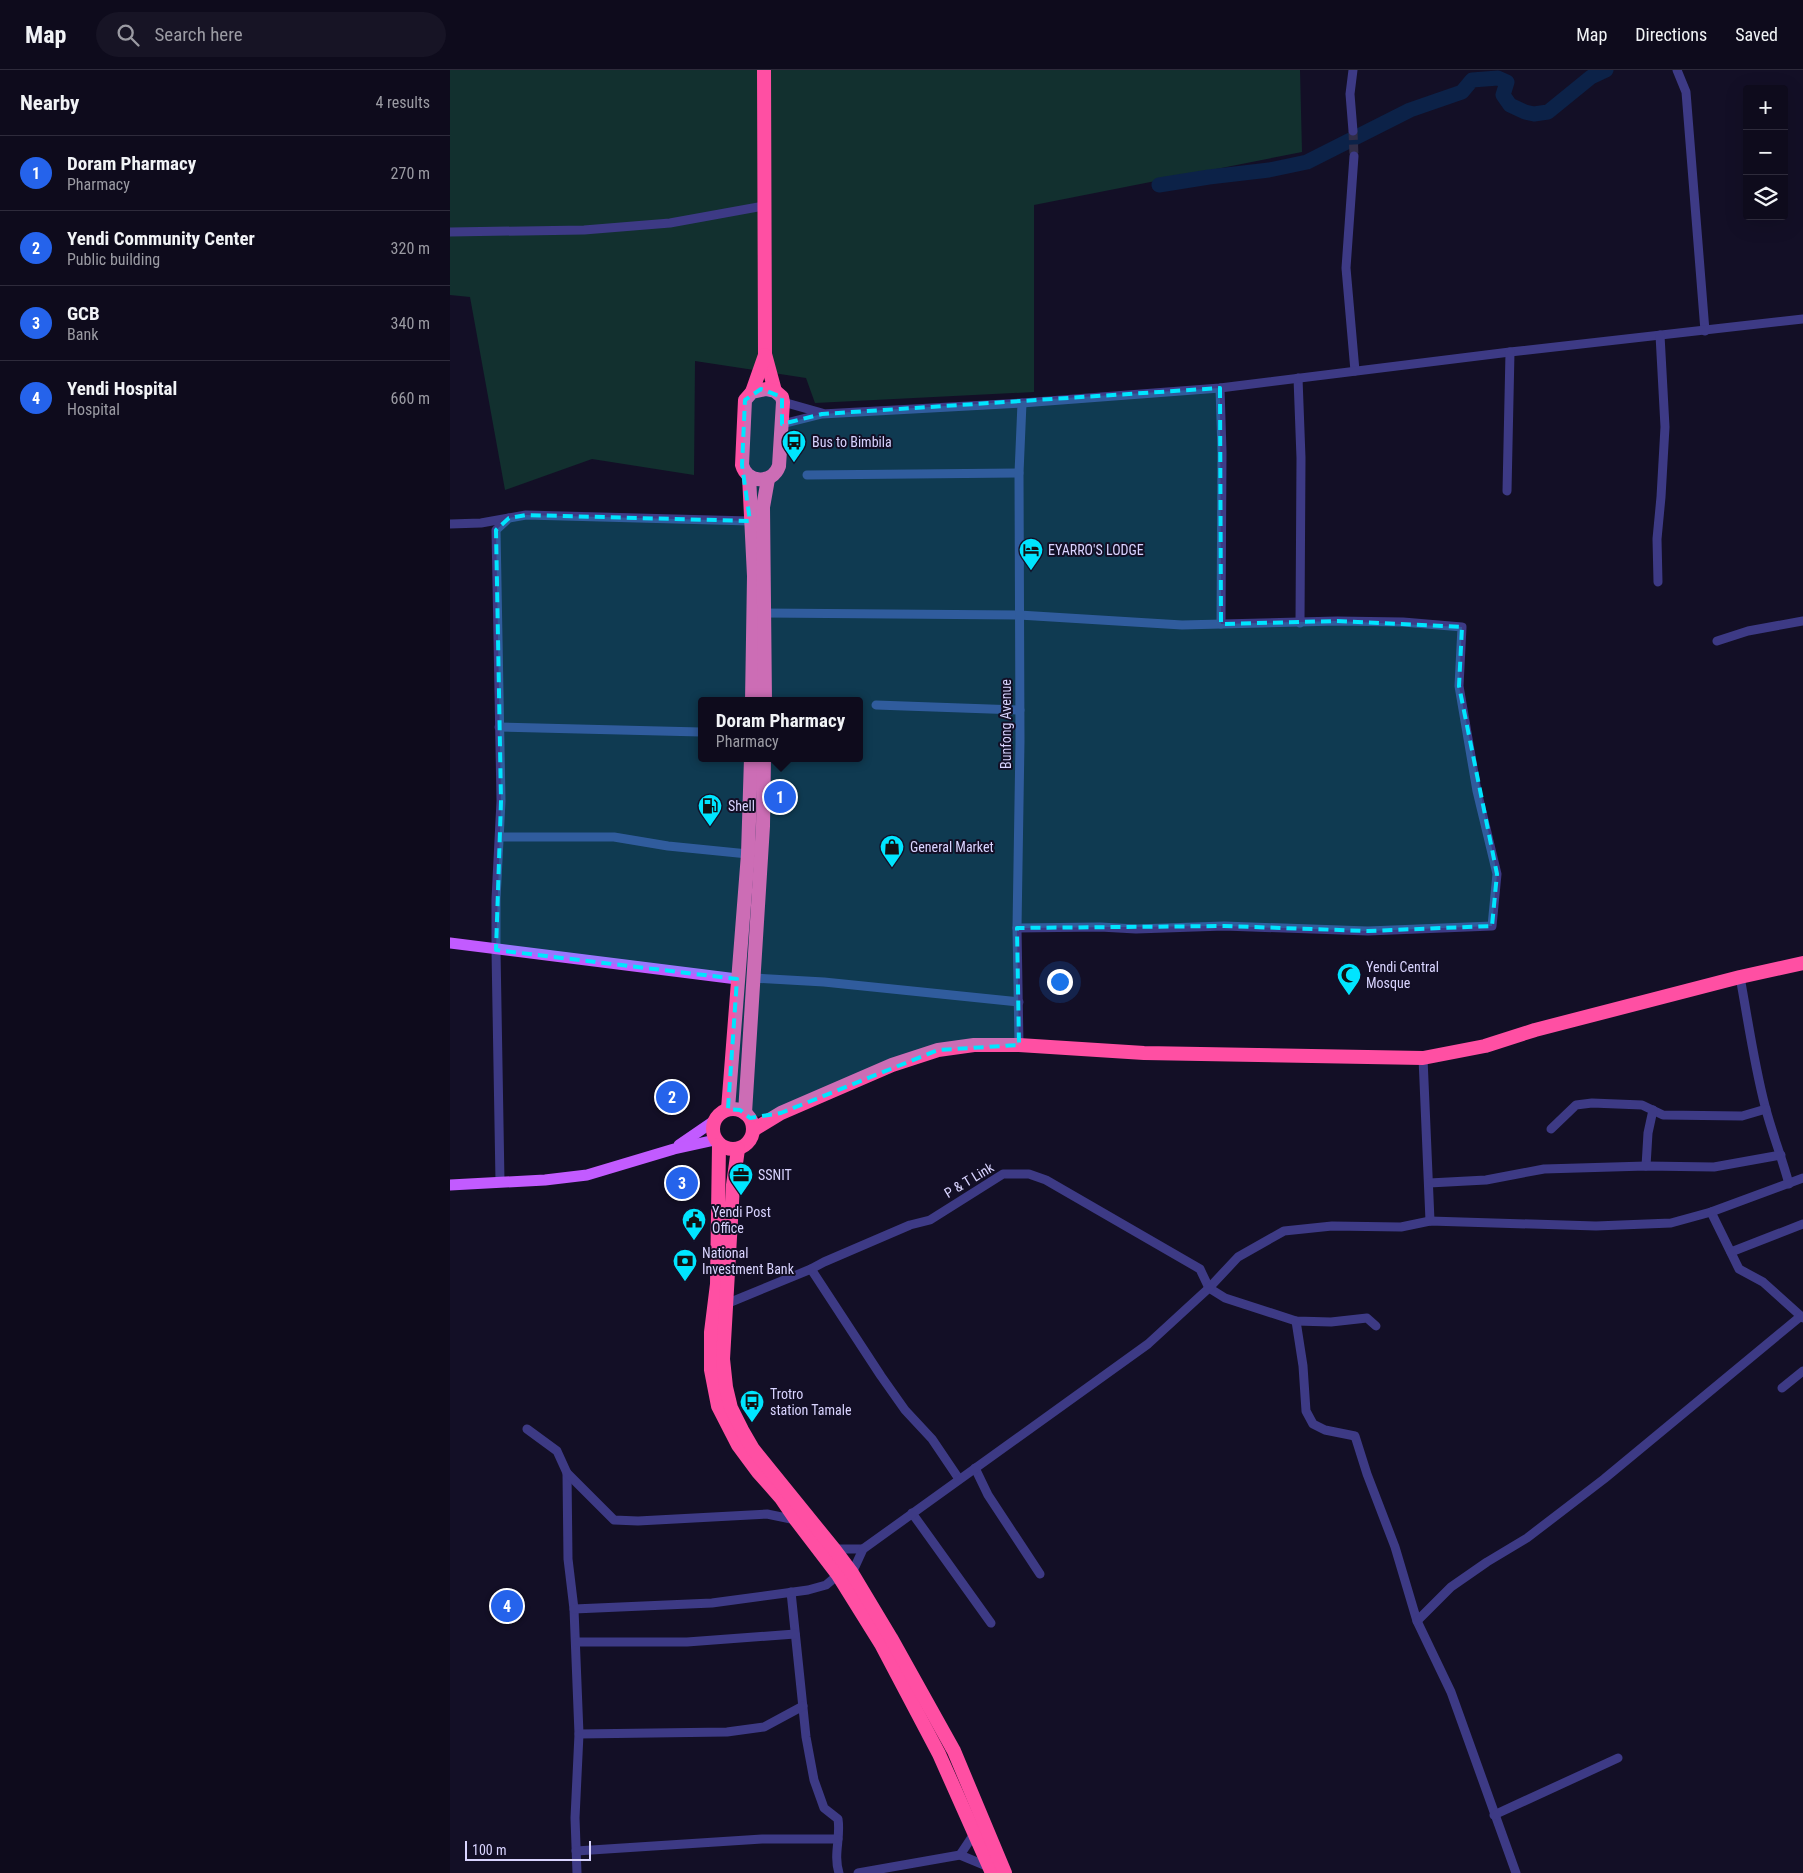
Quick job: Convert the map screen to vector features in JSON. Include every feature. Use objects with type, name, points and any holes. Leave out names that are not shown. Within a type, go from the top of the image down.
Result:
[{"type":"highway","points":[[764,70],[765,354],[779,397],[782,424],[777,472],[768,479],[756,479],[743,471],[742,465],[745,400],[752,392],[762,389],[779,397]]},
{"type":"highway","points":[[752,392],[765,354]]},
{"type":"highway","points":[[749,476],[754,576],[752,697]]},
{"type":"highway","points":[[765,697],[763,507],[768,479]]},
{"type":"highway","points":[[728,1110],[748,854],[750,762]]},
{"type":"highway","points":[[717,1142],[731,1150],[738,1149],[749,1142],[753,978],[763,826],[764,762]]},
{"type":"highway","points":[[1005,1873],[954,1751],[900,1653],[846,1572],[796,1520],[781,1498],[758,1472],[738,1444],[718,1406],[711,1370],[711,1332],[717,1284],[717,1142],[712,1128],[717,1116],[734,1109],[750,1120],[781,1113],[892,1065],[938,1050],[974,1045],[1019,1045],[1144,1053],[1423,1058],[1485,1046],[1535,1030],[1740,977],[1803,963]]},
{"type":"highway","points":[[738,1149],[733,1185],[723,1358],[726,1387],[732,1408],[753,1449],[834,1549],[939,1754],[991,1870]]},
{"type":"main road","points":[[450,943],[738,979]]},
{"type":"main road","points":[[674,1149],[714,1121]]},
{"type":"main road","points":[[450,1185],[587,1176],[674,1149],[717,1142]]},
{"type":"street","points":[[1352,70],[1350,94],[1353,131]]},
{"type":"street","points":[[1677,70],[1686,92],[1705,332]]},
{"type":"street","points":[[1354,156],[1346,268],[1355,371]]},
{"type":"street","points":[[450,232],[603,228],[670,223],[764,206]]},
{"type":"street","points":[[782,424],[822,414],[1022,403],[1220,388],[1510,352],[1660,335],[1705,332],[1803,319]]},
{"type":"street","points":[[1658,582],[1656,539],[1661,497],[1664,427],[1660,335]]},
{"type":"street","points":[[1507,491],[1510,352]]},
{"type":"street","points":[[1298,378],[1301,458],[1300,623]]},
{"type":"street","points":[[1220,388],[1222,452],[1220,624]]},
{"type":"street","points":[[779,397],[822,414]]},
{"type":"street","name":"Bunfong Avenue","points":[[1019,1045],[1017,928],[1022,403]]},
{"type":"street","points":[[807,475],[1020,473]]},
{"type":"street","points":[[450,524],[481,523],[526,515],[750,521]]},
{"type":"street","points":[[500,1182],[496,950],[496,899],[500,837],[496,530],[509,518]]},
{"type":"street","points":[[764,612],[1019,615],[1148,624],[1337,621],[1403,622],[1462,627],[1459,686],[1477,791],[1497,874],[1492,926],[1368,931],[1224,926],[1136,929],[1017,928]]},
{"type":"street","points":[[1717,641],[1748,631],[1803,621]]},
{"type":"street","points":[[876,705],[1020,710]]},
{"type":"street","points":[[499,727],[698,732]]},
{"type":"street","points":[[500,837],[614,837],[668,846],[748,854]]},
{"type":"street","points":[[1740,977],[1756,1068],[1766,1109],[1789,1184]]},
{"type":"street","points":[[753,978],[824,982],[1019,1002]]},
{"type":"street","points":[[1423,1058],[1430,1221]]},
{"type":"street","points":[[1552,1129],[1576,1105],[1616,1103],[1642,1106],[1663,1115],[1742,1116],[1766,1109]]},
{"type":"street","points":[[1646,1166],[1648,1133],[1652,1110]]},
{"type":"street","points":[[1429,1183],[1486,1180],[1544,1169],[1646,1166],[1714,1167],[1781,1155]]},
{"type":"street","name":"P & T Link","points":[[726,1304],[910,1225],[930,1220],[1003,1174],[1029,1174],[1046,1180],[1200,1269],[1209,1288]]},
{"type":"street","points":[[574,1609],[712,1603],[826,1585],[846,1572],[863,1549],[1148,1344],[1209,1288],[1238,1257],[1284,1231],[1332,1226],[1401,1226],[1430,1221],[1596,1226],[1670,1224],[1711,1212],[1803,1178]]},
{"type":"street","points":[[1417,1621],[1451,1587],[1487,1562],[1528,1538],[1604,1479],[1802,1317],[1763,1282],[1739,1269],[1711,1212]]},
{"type":"street","points":[[1730,1252],[1803,1224]]},
{"type":"street","points":[[811,1269],[905,1410],[932,1439],[959,1479]]},
{"type":"street","points":[[1209,1288],[1225,1298],[1296,1321],[1331,1322],[1367,1318],[1376,1326]]},
{"type":"street","points":[[1296,1321],[1303,1366],[1306,1411],[1313,1424],[1325,1430],[1356,1436],[1417,1621],[1451,1692],[1516,1873]]},
{"type":"street","points":[[1782,1388],[1803,1371]]},
{"type":"street","points":[[527,1430],[557,1451],[568,1473],[614,1520],[638,1521],[767,1514],[796,1520]]},
{"type":"street","points":[[975,1468],[988,1495],[1040,1574]]},
{"type":"street","points":[[568,1473],[568,1558],[574,1609],[579,1734],[575,1818],[577,1873]]},
{"type":"street","points":[[912,1513],[991,1623]]},
{"type":"street","points":[[834,1549],[863,1549]]},
{"type":"street","points":[[791,1592],[806,1737],[814,1780],[824,1808],[838,1819],[840,1830],[835,1854],[839,1873]]},
{"type":"street","points":[[576,1642],[687,1642],[795,1634]]},
{"type":"street","points":[[579,1734],[727,1732],[764,1727],[802,1706]]},
{"type":"street","points":[[1494,1814],[1618,1758]]},
{"type":"street","points":[[960,1855],[974,1834]]},
{"type":"street","points":[[576,1851],[762,1840],[838,1839]]},
{"type":"street","points":[[858,1873],[960,1855],[991,1870]]},
{"type":"highlighted area","points":[[1220,388],[1221,624],[1337,621],[1462,627],[1459,686],[1497,874],[1492,926],[1368,931],[1224,926],[1017,928],[1019,1045],[938,1050],[781,1113],[750,1118],[740,1110],[728,1109],[737,979],[496,950],[501,801],[496,530],[509,518],[526,515],[750,521],[742,465],[745,400],[761,389],[782,397],[782,424],[822,414]]},
{"type":"green space","points":[[450,70],[1300,70],[1302,152],[1034,205],[1034,392],[815,403],[806,378],[695,361],[694,475],[592,459],[505,490],[470,297],[450,295]]},
{"type":"waterway","points":[[1159,185],[1269,170],[1307,162],[1410,110],[1462,92],[1472,80],[1498,78],[1507,82],[1503,95],[1510,105],[1534,114],[1548,112],[1591,77],[1606,70]]},
{"type":"tunnel","points":[[1353,131],[1354,156]]},
{"type":"place","name":"Bus to Bimbila","points":[[794,463]]},
{"type":"place","name":"EYARRO'S LODGE","points":[[1031,571]]},
{"type":"place","name":"Doram Pharmacy","points":[[780,797]]},
{"type":"place","name":"Shell","points":[[710,827]]},
{"type":"place","name":"General Market","points":[[892,868]]},
{"type":"place","name":"Yendi Central Mosque","points":[[1349,996]]},
{"type":"place","name":"Yendi Community Center","points":[[672,1097]]},
{"type":"place","name":"GCB","points":[[682,1183]]},
{"type":"place","name":"SSNIT","points":[[741,1196]]},
{"type":"place","name":"Yendi Post Office","points":[[694,1241]]},
{"type":"place","name":"National Investment Bank","points":[[685,1282]]},
{"type":"place","name":"Trotro station Tamale","points":[[752,1423]]},
{"type":"place","name":"Yendi Hospital","points":[[507,1606]]}]
